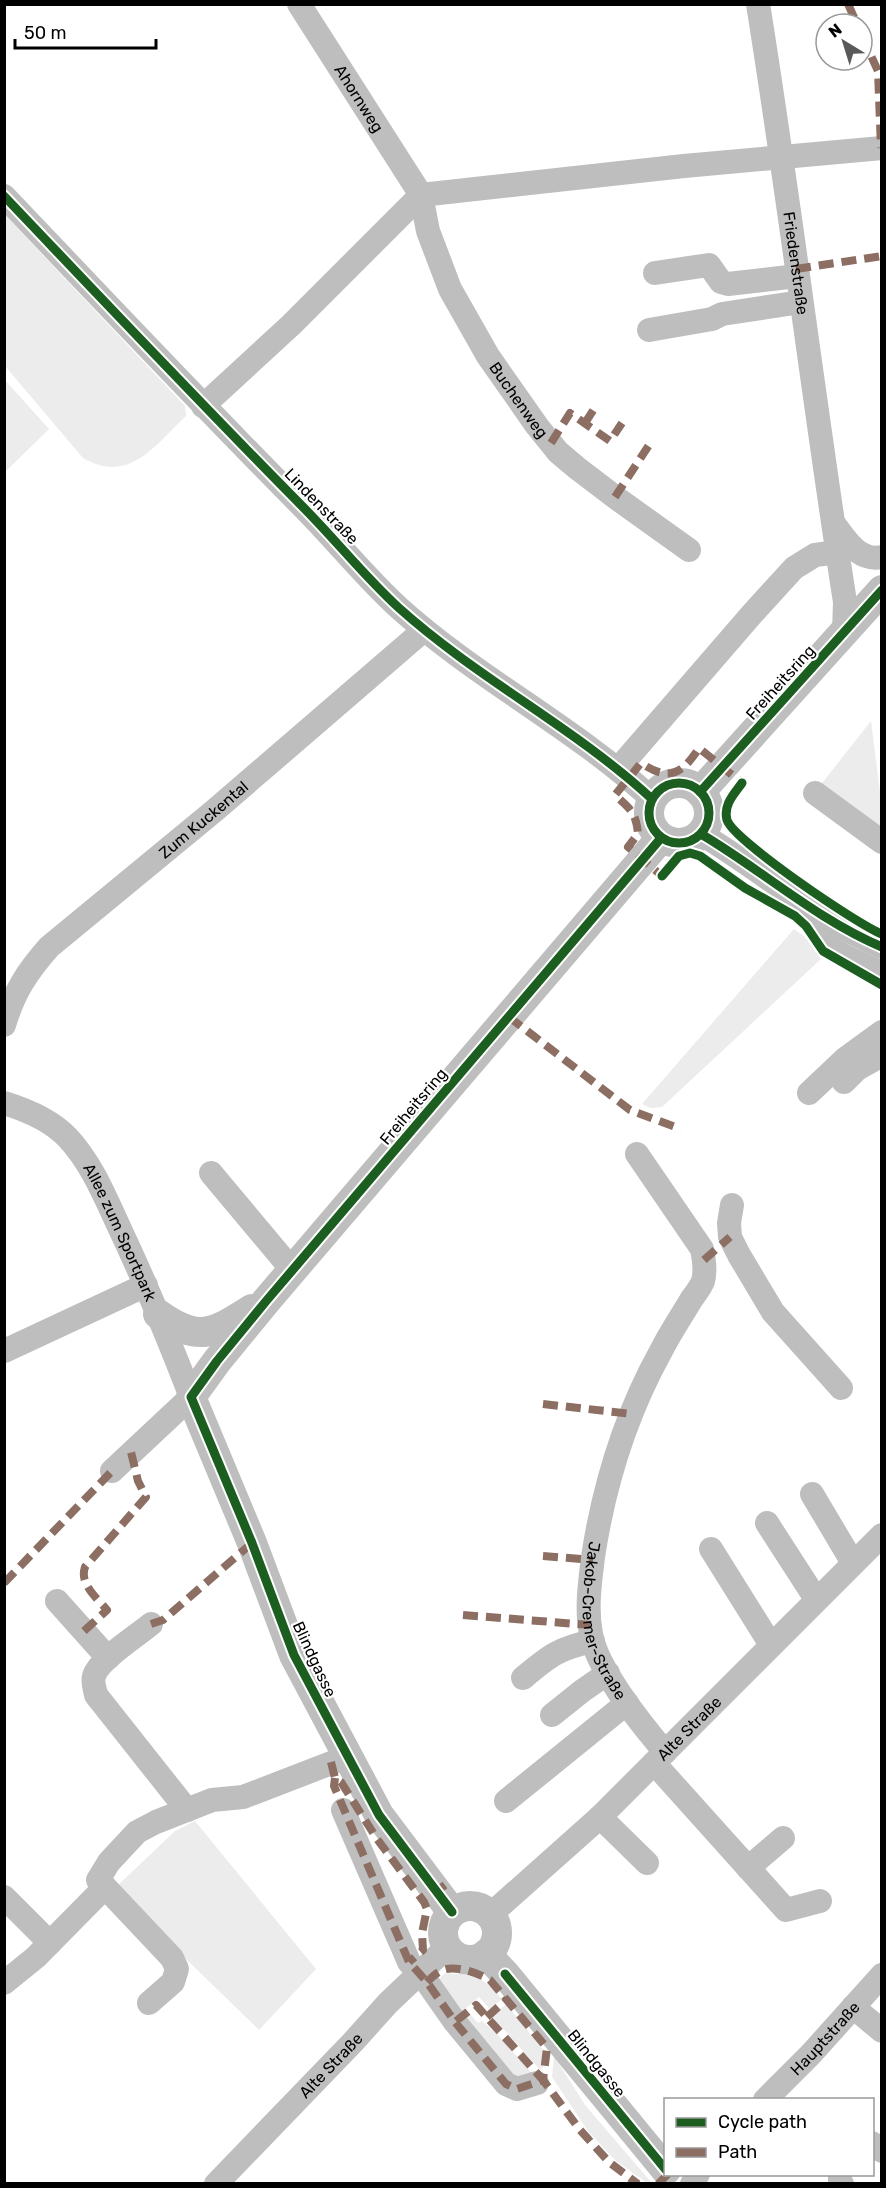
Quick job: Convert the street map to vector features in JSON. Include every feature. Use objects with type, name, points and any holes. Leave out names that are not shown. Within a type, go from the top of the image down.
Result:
[{"type":"main road","name":"Freiheitsring","points":[[700,792],[882,590]]},
{"type":"main road","points":[[674,784],[692,786],[700,792],[708,808],[708,817],[700,834],[682,843],[661,838],[651,825],[649,807],[652,799],[658,792],[674,784]]},
{"type":"main road","name":"Freiheitsring","points":[[191,1397],[217,1360],[292,1270],[661,838]]},
{"type":"main road","points":[[158,1314],[183,1330],[198,1333],[210,1332],[232,1322],[267,1300]]},
{"type":"main road","name":"Blindgasse","points":[[191,1397],[252,1543],[294,1655],[379,1815],[452,1912]]},
{"type":"main road","points":[[472,1906],[490,1915],[495,1922],[496,1940],[486,1954],[478,1958],[460,1958],[447,1947],[443,1933],[444,1925],[452,1912],[458,1908],[472,1906]]},
{"type":"main road","name":"Blindgasse","points":[[486,1954],[664,2168]]},
{"type":"street","name":"Ahornweg","points":[[299,4],[421,195]]},
{"type":"street","name":"Friedenstraße","points":[[758,4],[845,602],[844,633]]},
{"type":"street","points":[[203,406],[291,325],[421,195],[882,148]]},
{"type":"street","name":"Buchenweg","points":[[421,195],[429,231],[450,289],[488,356],[537,426],[558,452],[577,468],[689,550]]},
{"type":"street","name":"Lindenstraße","points":[[4,196],[397,606],[424,630],[618,769],[652,799]]},
{"type":"street","points":[[655,273],[709,265],[721,282],[728,284],[797,276]]},
{"type":"street","points":[[649,330],[712,319],[722,314],[801,302]]},
{"type":"street","name":"Friedenstraße","points":[[834,524],[857,553],[875,558],[882,557]]},
{"type":"street","points":[[618,769],[794,568],[815,555],[837,552]]},
{"type":"street","name":"Zum Kuckental","points":[[4,1024],[11,1001],[26,973],[49,947],[214,811],[424,630]]},
{"type":"street","points":[[815,793],[882,842]]},
{"type":"street","points":[[700,834],[729,851],[810,908],[882,947]]},
{"type":"street","points":[[810,908],[817,931],[824,941],[834,950],[882,973]]},
{"type":"street","points":[[882,1032],[845,1059],[814,1098],[882,1055]]},
{"type":"street","name":"Allee zum Sportpark","points":[[4,1103],[25,1109],[47,1121],[67,1136],[97,1179],[146,1285],[191,1397]]},
{"type":"street","name":"Jakob-Cremer-Straße","points":[[637,1154],[702,1249],[703,1281],[650,1370],[619,1449],[597,1531],[590,1577],[589,1605],[593,1641],[598,1656],[659,1758],[748,1868],[786,1910],[820,1901]]},
{"type":"street","points":[[211,1173],[292,1270]]},
{"type":"street","points":[[732,1205],[729,1223],[730,1237],[739,1255],[773,1312],[841,1388]]},
{"type":"street","points":[[4,1351],[146,1285]]},
{"type":"street","points":[[112,1471],[191,1397]]},
{"type":"street","points":[[812,1494],[853,1563]]},
{"type":"street","points":[[767,1523],[816,1599]]},
{"type":"street","name":"Alte Straße","points":[[490,1915],[600,1817],[882,1535]]},
{"type":"street","points":[[711,1550],[771,1645]]},
{"type":"street","points":[[57,1601],[108,1658]]},
{"type":"street","points":[[151,1624],[108,1658],[94,1676],[93,1685],[96,1695],[187,1810]]},
{"type":"street","points":[[523,1678],[548,1657],[569,1646],[593,1641]]},
{"type":"street","points":[[552,1715],[608,1673]]},
{"type":"street","points":[[506,1801],[627,1703]]},
{"type":"street","points":[[149,2003],[173,1982],[177,1969],[172,1958],[98,1880],[109,1862],[137,1832],[156,1822],[212,1800],[243,1797],[347,1757]]},
{"type":"street","points":[[343,1810],[410,1962],[506,2084],[517,2089],[537,2083]]},
{"type":"street","points":[[600,1817],[647,1863]]},
{"type":"street","points":[[748,1868],[783,1838]]},
{"type":"street","points":[[4,1983],[50,1943],[105,1887]]},
{"type":"street","points":[[4,1897],[50,1943]]},
{"type":"street","name":"Alte Straße","points":[[216,2184],[419,1972],[447,1947]]},
{"type":"street","name":"Hauptstraße","points":[[767,2098],[811,2054],[882,1975]]},
{"type":"street","points":[[853,2007],[882,2031]]},
{"type":"street","points":[[634,2132],[664,2140]]},
{"type":"shaded area","points":[[5,215],[185,406],[186,416],[140,458],[114,467],[99,465],[83,458],[5,366]]},
{"type":"shaded area","points":[[4,379],[49,429],[5,472],[4,472]]},
{"type":"shaded area","points":[[871,721],[881,800],[881,834],[819,787]]},
{"type":"shaded area","points":[[794,929],[804,936],[821,959],[662,1107],[651,1108],[642,1104]]},
{"type":"shaded area","points":[[195,1821],[316,1969],[259,2030],[114,1889],[175,1831]]},
{"type":"shaded area","points":[[445,1973],[477,1978],[502,1999],[490,2009],[479,1997],[459,2014],[436,1982]]},
{"type":"shaded area","points":[[506,2004],[545,2052],[543,2068],[539,2069],[492,2016]]},
{"type":"shaded area","points":[[470,2014],[478,2023],[482,2021],[499,2036],[533,2075],[515,2078],[464,2019]]},
{"type":"shaded area","points":[[554,2056],[585,2105],[650,2183],[615,2160],[588,2131],[552,2077]]},
{"type":"marked path","points":[[848,4],[852,12]]},
{"type":"marked path","points":[[874,62],[878,71],[881,148]]},
{"type":"marked path","points":[[796,269],[882,256]]},
{"type":"marked path","points":[[585,423],[596,406]]},
{"type":"marked path","points":[[551,443],[570,413],[610,441],[622,423]]},
{"type":"marked path","points":[[615,497],[651,442]]},
{"type":"marked path","points":[[666,872],[662,876],[628,847],[638,834],[636,821],[628,808],[615,795],[641,763],[659,772],[674,772],[687,764],[699,748],[742,783],[740,787]]},
{"type":"marked path","points":[[509,1017],[630,1110],[681,1129]]},
{"type":"marked path","points":[[704,1260],[730,1237]]},
{"type":"marked path","points":[[543,1404],[632,1414]]},
{"type":"marked path","points":[[84,1631],[107,1610],[87,1585],[84,1579],[85,1567],[146,1497],[138,1481],[131,1452]]},
{"type":"marked path","points":[[4,1583],[112,1471]]},
{"type":"marked path","points":[[151,1624],[163,1620],[252,1543]]},
{"type":"marked path","points":[[543,1556],[593,1560]]},
{"type":"marked path","points":[[463,1615],[590,1625]]},
{"type":"marked path","points":[[331,1762],[335,1778],[341,1782],[377,1839],[427,1909],[422,1933],[423,1950],[409,1962]]},
{"type":"marked path","points":[[335,1778],[334,1786],[409,1962],[427,1982],[455,2022],[506,2084],[517,2089],[543,2080],[476,2005],[455,2022]]},
{"type":"marked path","points":[[433,1894],[449,1882]]},
{"type":"marked path","points":[[427,1982],[441,1971],[454,1968],[473,1972],[490,1980],[547,2048],[543,2080],[580,2130],[609,2162],[638,2184]]},
{"type":"marked path","points":[[487,2017],[507,1999]]},
{"type":"marked path","points":[[658,2184],[666,2176]]},
{"type":"cycle path","points":[[4,196],[399,608],[461,658],[591,749],[652,799]]},
{"type":"cycle path","points":[[700,792],[882,590]]},
{"type":"cycle path","points":[[679,783],[696,788],[704,796],[709,813],[704,830],[696,838],[679,843],[662,838],[654,830],[649,813],[654,796],[662,788],[679,783]]},
{"type":"cycle path","points":[[742,783],[730,800],[727,809],[727,820],[734,830],[798,881],[882,934]]},
{"type":"cycle path","points":[[701,834],[834,923],[882,947]]},
{"type":"cycle path","points":[[452,1912],[379,1815],[294,1655],[252,1543],[191,1397],[267,1300],[661,838]]},
{"type":"cycle path","points":[[662,876],[679,856],[690,853],[700,856],[745,888],[795,916],[806,926],[823,951],[882,985]]},
{"type":"cycle path","points":[[505,1974],[664,2168]]}]
